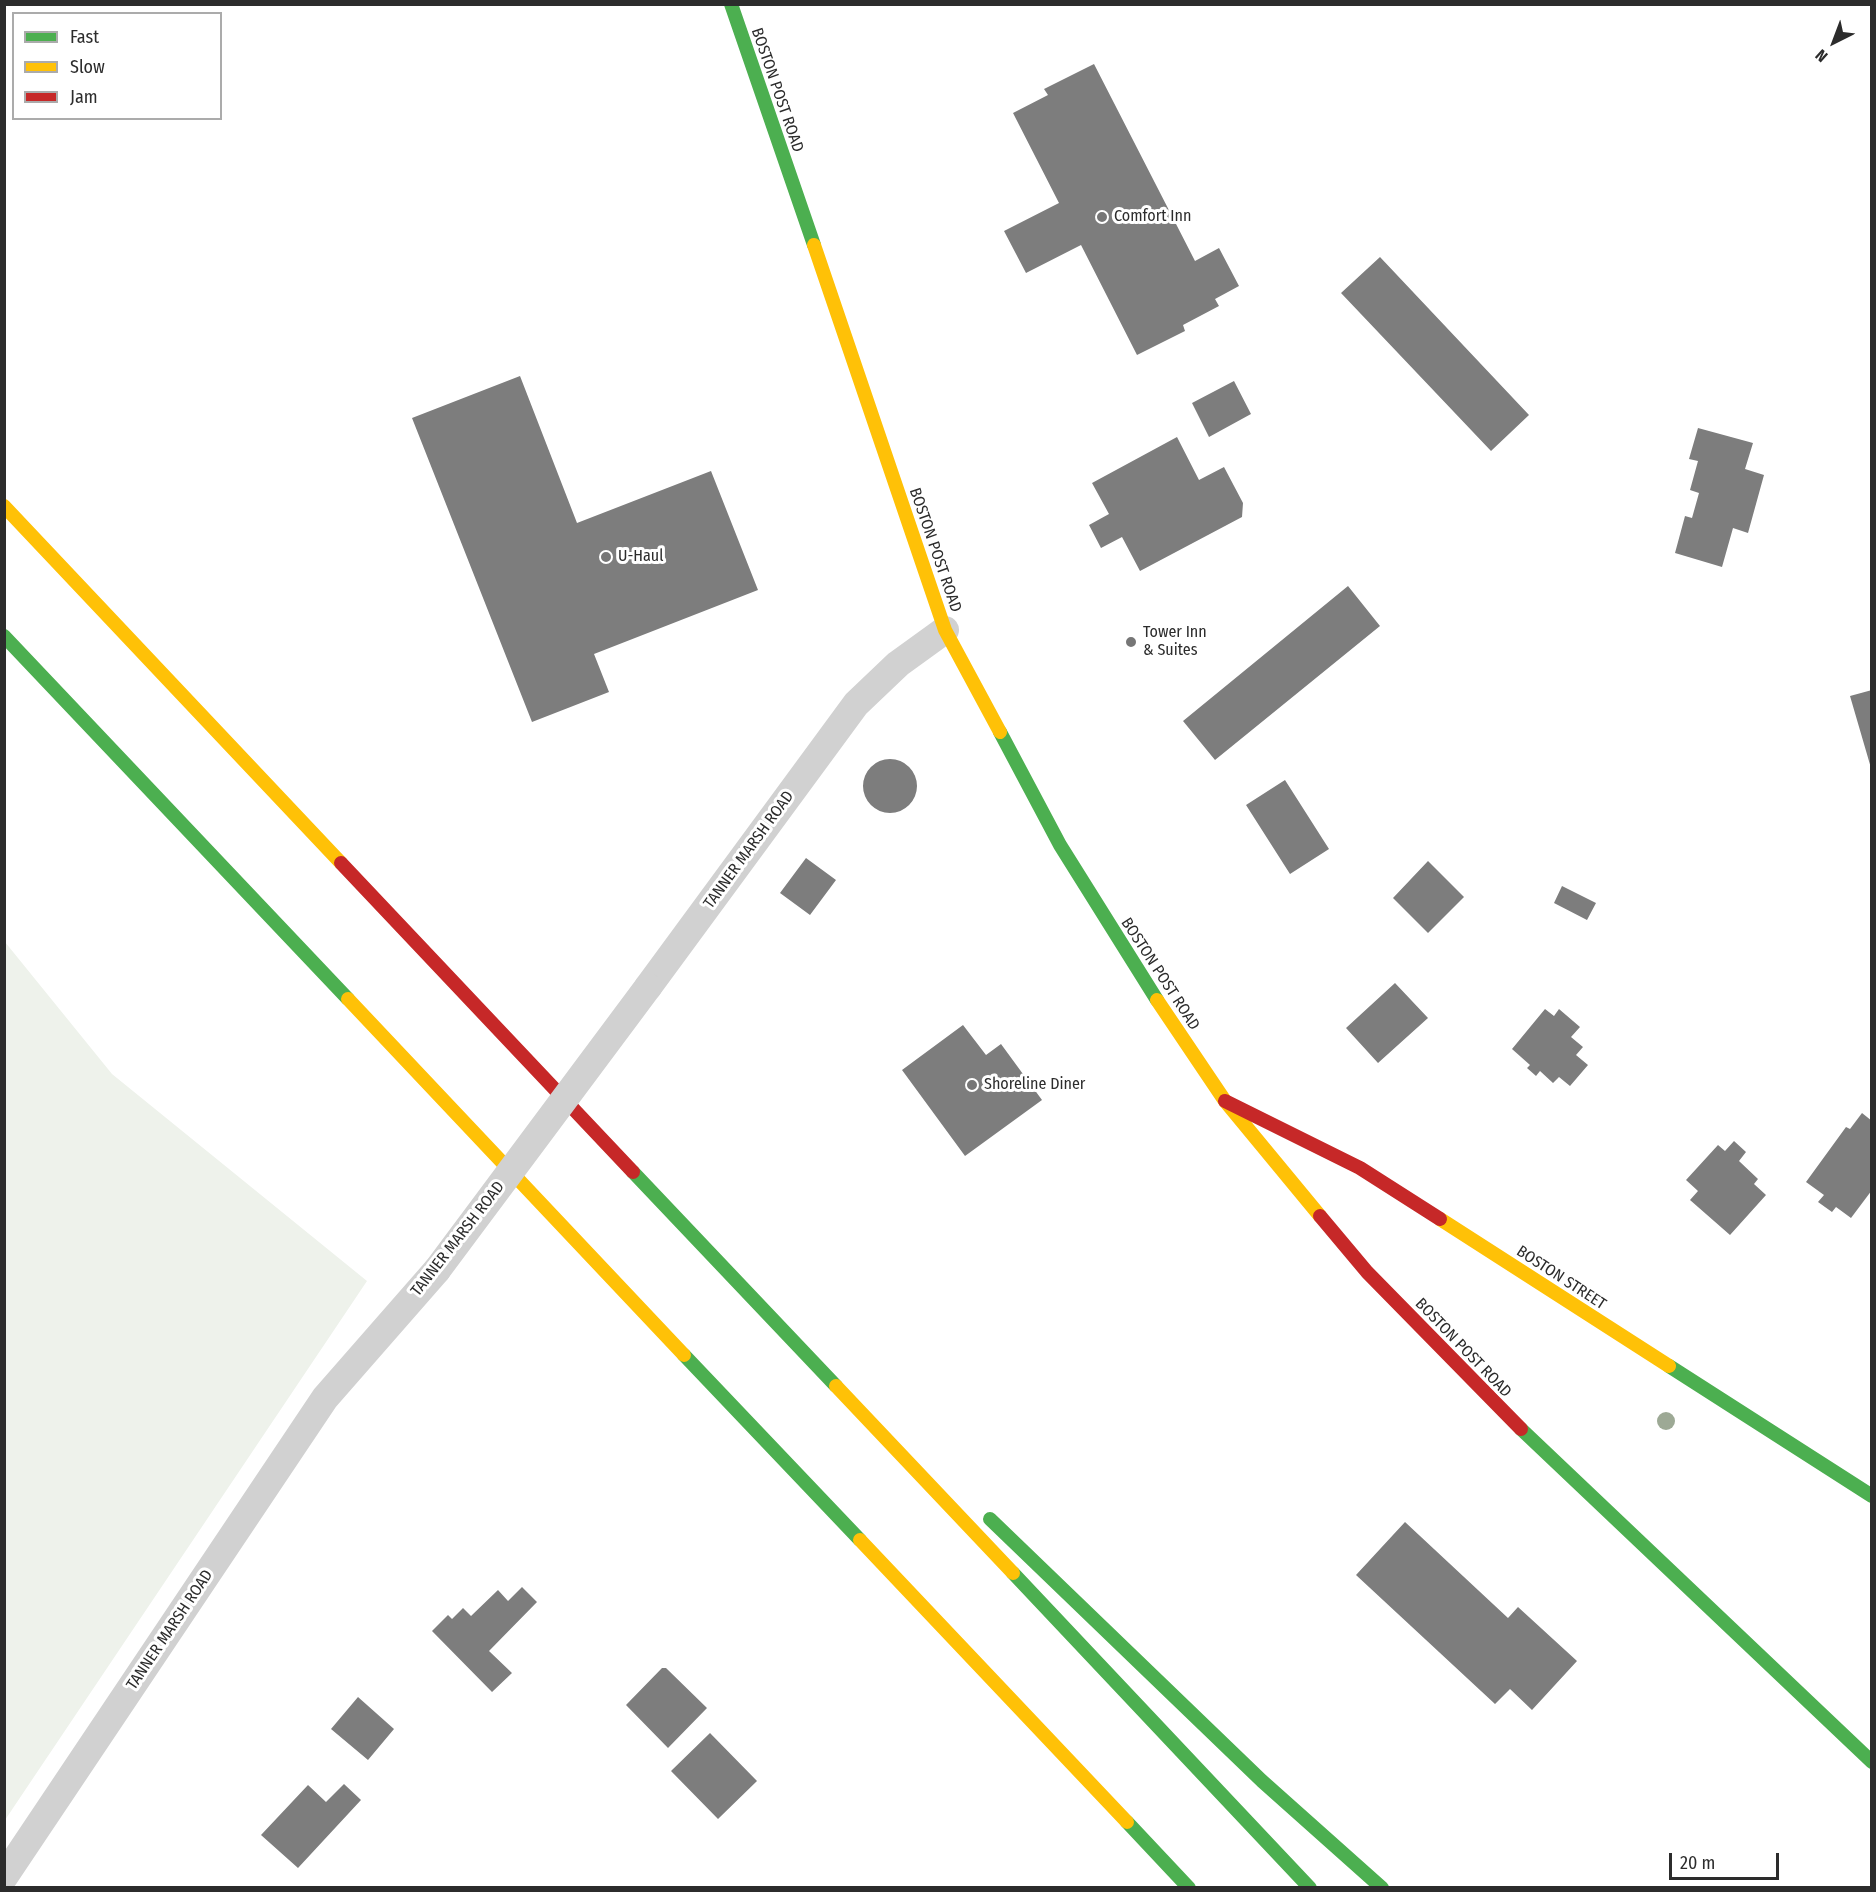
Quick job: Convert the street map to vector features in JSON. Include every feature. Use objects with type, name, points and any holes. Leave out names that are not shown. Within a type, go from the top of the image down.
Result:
[{"type":"main road","name":"BOSTON POST ROAD","points":[[731,4],[945,630],[1060,845],[1141,976],[1225,1101],[1359,1263],[1444,1353],[1552,1461],[1872,1762]]},
{"type":"main road","points":[[4,506],[1310,1887]]},
{"type":"main road","points":[[4,636],[1189,1887]]},
{"type":"main road","name":"BOSTON STREET","points":[[1225,1101],[1360,1168],[1872,1496]]},
{"type":"main road","points":[[655,1196],[886,1418]]},
{"type":"main road","points":[[980,1509],[1262,1781],[1382,1887]]},
{"type":"street","name":"TANNER MARSH ROAD","points":[[4,1877],[325,1398],[437,1270],[856,704],[898,664],[945,630]]},
{"type":"shaded area","points":[[5,942],[112,1074],[367,1281],[5,1820]]},
{"type":"building","name":"Comfort Inn","points":[[1094,64],[1195,261],[1219,248],[1239,286],[1215,299],[1219,306],[1183,325],[1185,331],[1137,355],[1081,245],[1026,273],[1004,231],[1059,203],[1013,113],[1048,95],[1044,89]]},
{"type":"building","points":[[1380,257],[1529,415],[1491,451],[1341,293]]},
{"type":"building","name":"U-Haul","points":[[520,376],[577,523],[711,471],[758,590],[594,654],[609,692],[532,722],[412,418]]},
{"type":"building","points":[[1234,381],[1251,414],[1209,437],[1192,403]]},
{"type":"building","points":[[1698,428],[1753,443],[1745,469],[1764,475],[1748,533],[1733,528],[1722,567],[1675,553],[1685,516],[1692,518],[1699,493],[1690,490],[1698,461],[1689,459]]},
{"type":"building","points":[[1177,437],[1199,480],[1224,467],[1243,503],[1242,517],[1140,571],[1122,537],[1101,548],[1089,525],[1109,514],[1092,483]]},
{"type":"building","points":[[1348,586],[1380,626],[1215,760],[1183,721]]},
{"type":"building","points":[[1872,690],[1872,768],[1871,768],[1850,696]]},
{"type":"building","points":[[890,759],[900,761],[909,767],[915,776],[917,786],[915,796],[909,805],[900,811],[890,813],[880,811],[871,805],[865,796],[863,786],[865,776],[871,767],[880,761]]},
{"type":"building","points":[[1285,780],[1329,849],[1290,874],[1246,805]]},
{"type":"building","points":[[806,858],[836,880],[810,915],[780,893]]},
{"type":"building","points":[[1428,861],[1464,897],[1428,933],[1393,898]]},
{"type":"building","points":[[1562,886],[1596,903],[1587,920],[1554,903]]},
{"type":"building","points":[[1395,983],[1428,1018],[1378,1063],[1346,1028]]},
{"type":"building","points":[[1545,1009],[1554,1016],[1559,1009],[1580,1027],[1571,1037],[1583,1047],[1576,1055],[1588,1065],[1570,1086],[1559,1077],[1553,1083],[1540,1071],[1536,1076],[1527,1068],[1530,1065],[1512,1049]]},
{"type":"building","name":"Shoreline Diner","points":[[963,1025],[986,1055],[1001,1044],[1042,1100],[965,1156],[902,1070]]},
{"type":"building","points":[[1862,1113],[1872,1121],[1872,1190],[1851,1218],[1836,1207],[1832,1212],[1818,1202],[1824,1195],[1806,1182],[1846,1127],[1850,1129]]},
{"type":"building","points":[[1734,1141],[1746,1152],[1739,1161],[1758,1179],[1754,1184],[1766,1195],[1730,1235],[1690,1200],[1698,1191],[1686,1180],[1718,1145],[1725,1151]]},
{"type":"building","points":[[1405,1522],[1508,1618],[1518,1607],[1577,1661],[1532,1710],[1510,1689],[1495,1704],[1356,1575]]},
{"type":"building","points":[[522,1587],[537,1602],[489,1651],[512,1673],[492,1692],[432,1631],[448,1615],[452,1619],[463,1608],[471,1616],[498,1590],[508,1601]]},
{"type":"building","points":[[662,1668],[666,1668],[707,1708],[668,1748],[626,1705]]},
{"type":"building","points":[[358,1697],[394,1729],[368,1760],[331,1729]]},
{"type":"building","points":[[710,1733],[757,1781],[718,1819],[671,1771]]},
{"type":"building","points":[[344,1784],[361,1800],[298,1868],[261,1835],[308,1785],[326,1802]]},
{"type":"traffic: fast","points":[[731,4],[814,245]]},
{"type":"traffic: fast","points":[[4,636],[348,999]]},
{"type":"traffic: fast","points":[[1000,732],[1060,845],[1157,1000]]},
{"type":"traffic: fast","points":[[633,1172],[836,1386]]},
{"type":"traffic: fast","points":[[684,1355],[860,1540]]},
{"type":"traffic: fast","points":[[1669,1366],[1872,1496]]},
{"type":"traffic: fast","points":[[1521,1429],[1872,1762]]},
{"type":"traffic: fast","points":[[990,1519],[1262,1781],[1382,1888]]},
{"type":"traffic: fast","points":[[1013,1573],[1310,1888]]},
{"type":"traffic: fast","points":[[1127,1822],[1189,1888]]},
{"type":"traffic: slow","points":[[814,245],[945,630],[1000,732]]},
{"type":"traffic: slow","points":[[4,506],[341,863]]},
{"type":"traffic: slow","points":[[348,999],[684,1355]]},
{"type":"traffic: slow","points":[[1157,1000],[1225,1101],[1320,1216]]},
{"type":"traffic: slow","points":[[1440,1219],[1669,1366]]},
{"type":"traffic: slow","points":[[836,1386],[1013,1573]]},
{"type":"traffic: slow","points":[[860,1540],[1127,1822]]},
{"type":"traffic: jam","points":[[341,863],[633,1172]]},
{"type":"traffic: jam","points":[[1225,1101],[1360,1168],[1440,1219]]},
{"type":"traffic: jam","points":[[1320,1216],[1367,1272],[1521,1429]]},
{"type":"place","name":"Comfort Inn","points":[[1102,217]]},
{"type":"place","name":"U-Haul","points":[[606,557]]},
{"type":"place","name":"Tower Inn & Suites","points":[[1131,642]]},
{"type":"place","name":"Shoreline Diner","points":[[972,1085]]}]
